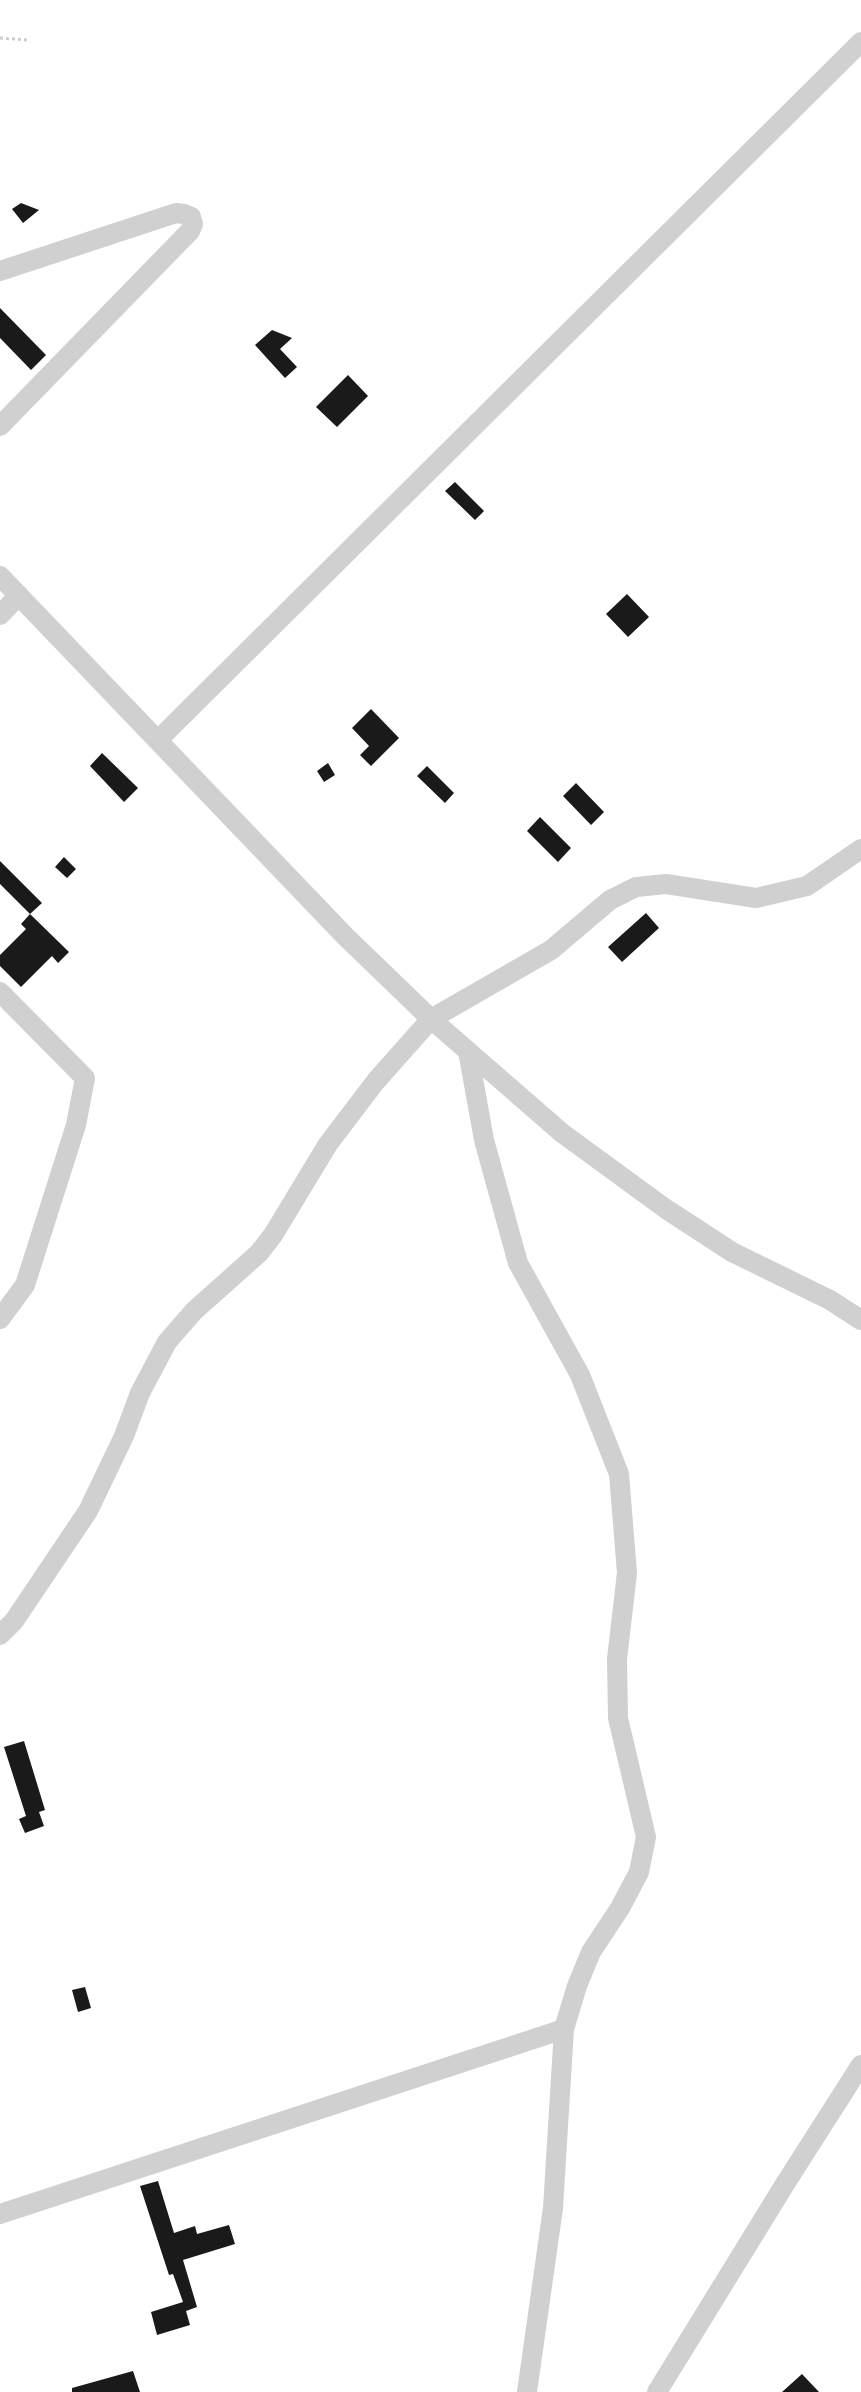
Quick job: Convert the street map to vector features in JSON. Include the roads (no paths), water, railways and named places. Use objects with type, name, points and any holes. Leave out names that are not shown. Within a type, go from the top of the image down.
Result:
[{"type":"street","points":[[159,740],[861,42]]},
{"type":"street","points":[[0,271],[176,213],[184,213],[192,217],[193,224],[190,231],[0,426]]},
{"type":"street","points":[[0,576],[345,936],[431,1018],[562,1133],[666,1209],[732,1252],[830,1300],[861,1320]]},
{"type":"street","points":[[0,615],[19,595]]},
{"type":"street","points":[[0,1635],[14,1621],[88,1511],[124,1436],[140,1393],[167,1342],[194,1311],[259,1253],[273,1235],[328,1144],[376,1080],[431,1018],[551,950],[610,900],[636,887],[666,884],[756,898],[807,886],[861,849]]},
{"type":"street","points":[[0,992],[85,1078],[76,1125],[25,1285],[0,1319]]},
{"type":"street","points":[[468,1051],[484,1140],[518,1263],[580,1375],[619,1474],[627,1573],[617,1659],[618,1718],[646,1837],[639,1872],[620,1908],[591,1952],[577,1986],[564,2029],[553,2208],[527,2392]]},
{"type":"street","points":[[0,2214],[564,2029]]},
{"type":"street","points":[[657,2392],[861,2065]]}]
